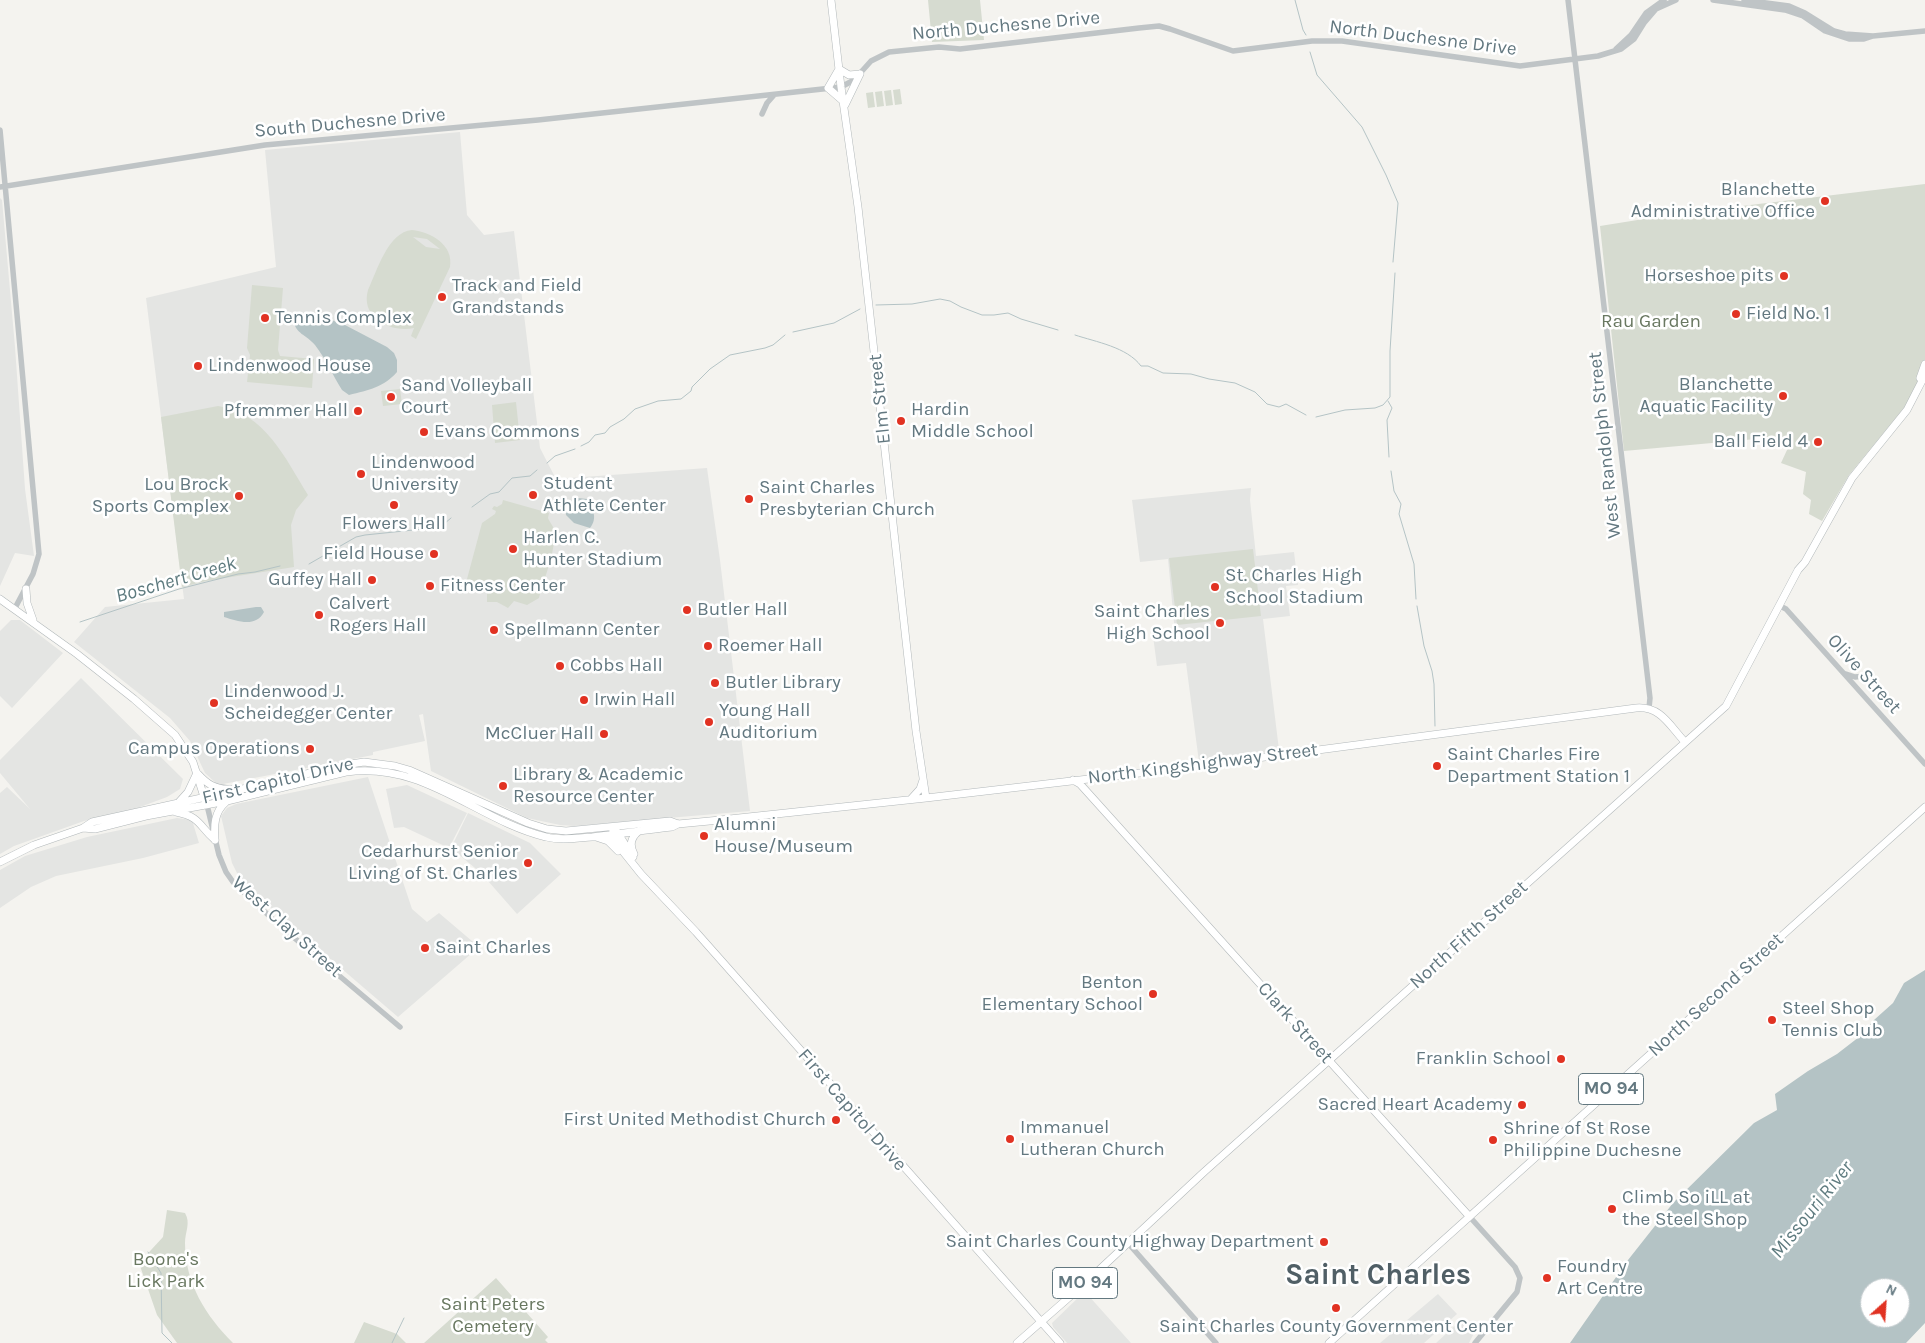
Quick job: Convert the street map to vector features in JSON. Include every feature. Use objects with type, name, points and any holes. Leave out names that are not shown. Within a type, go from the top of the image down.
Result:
[{"type":"main road","name":"Elm Street","points":[[831,0],[843,104],[858,207],[926,798]]},
{"type":"main road","points":[[839,69],[849,75],[860,74],[843,104],[828,88],[839,69]]},
{"type":"main road","points":[[1848,481],[1861,459],[1881,438],[1904,408],[1917,386],[1925,364]]},
{"type":"main road","points":[[1848,481],[1908,410],[1925,375]]},
{"type":"main road","name":"North Fifth Street","points":[[1128,1242],[1728,703],[1780,606],[1801,560],[1848,481]]},
{"type":"main road","points":[[26,590],[27,603],[33,621]]},
{"type":"main road","name":"West Clay Street","points":[[0,599],[77,654],[163,724],[185,749],[197,772],[206,802]]},
{"type":"main road","points":[[1649,708],[1660,714],[1685,742]]},
{"type":"main road","name":"North Kingshighway Street","points":[[678,824],[911,800],[1501,727],[1621,709],[1649,708]]},
{"type":"main road","name":"First Capitol Drive","points":[[83,828],[95,829],[170,812],[247,788],[364,762],[395,766],[422,775],[547,829],[615,832]]},
{"type":"main road","name":"First Capitol Drive","points":[[0,862],[34,846],[105,818],[178,802],[227,801],[365,769],[409,777],[428,784],[526,831],[558,839],[615,832]]},
{"type":"main road","points":[[178,802],[188,792],[197,772],[213,787],[223,790],[247,788]]},
{"type":"main road","points":[[911,800],[920,789],[923,780]]},
{"type":"main road","name":"Clark Street","points":[[1073,780],[1080,784],[1470,1216]]},
{"type":"main road","points":[[215,840],[214,822],[218,811],[227,801]]},
{"type":"main road","name":"North Second Street","points":[[1329,1343],[1925,807]]},
{"type":"main road","points":[[170,812],[194,818],[200,822],[208,834],[215,840]]},
{"type":"main road","points":[[615,832],[670,822],[678,824]]},
{"type":"main road","points":[[615,832],[672,827],[678,824]]},
{"type":"main road","points":[[641,830],[632,838],[630,848],[642,872]]},
{"type":"main road","name":"First Capitol Drive","points":[[615,832],[642,872],[1060,1343]]},
{"type":"main road","points":[[593,836],[613,845],[634,869],[642,872]]},
{"type":"main road","name":"MO 94","points":[[1041,1323],[1128,1242]]},
{"type":"main road","points":[[1017,1343],[1041,1323]]},
{"type":"street","name":"West Randolph Street","points":[[1568,0],[1650,698],[1649,708]]},
{"type":"street","name":"North Duchesne Drive","points":[[1616,49],[1631,35],[1646,13],[1664,0]]},
{"type":"street","name":"North Duchesne Drive","points":[[704,102],[841,87],[854,80],[871,61],[889,52],[939,47],[960,49],[1159,26],[1233,51],[1312,41],[1342,41],[1513,66],[1598,56],[1624,48],[1634,39],[1656,9],[1676,0]]},
{"type":"street","points":[[1713,0],[1785,10],[1803,16],[1825,31],[1843,38],[1864,39],[1874,36],[1925,30]]},
{"type":"street","points":[[1744,0],[1789,6],[1845,34],[1874,36]]},
{"type":"street","points":[[762,114],[767,103],[775,94]]},
{"type":"street","name":"South Duchesne Drive","points":[[2,186],[265,145],[528,121],[704,102]]},
{"type":"street","points":[[0,130],[2,186],[11,236],[39,554],[37,565],[26,590],[15,608]]},
{"type":"street","name":"Olive Street","points":[[1780,606],[1786,609],[1925,764]]},
{"type":"street","points":[[1843,673],[1855,677],[1866,676]]},
{"type":"street","name":"West Clay Street","points":[[206,802],[215,840],[226,872],[244,893],[400,1027]]},
{"type":"street","name":"Clark Street","points":[[1470,1216],[1515,1267],[1520,1278],[1519,1288],[1475,1343]]},
{"type":"street","points":[[1128,1242],[1216,1343]]},
{"type":"shaded area","name":"Lindenwood University","points":[[460,132],[467,215],[484,235],[514,231],[540,448],[556,479],[707,468],[750,811],[575,826],[527,818],[431,771],[423,714],[419,715],[425,741],[373,752],[373,755],[218,785],[205,773],[190,741],[170,718],[74,642],[105,607],[184,599],[146,298],[276,267],[265,150]]},
{"type":"shaded area","points":[[0,198],[2,200],[15,347],[25,489],[34,556],[15,553],[0,586]]},
{"type":"shaded area","name":"Saint Charles High School","points":[[1251,488],[1250,500],[1256,556],[1294,552],[1298,585],[1286,586],[1290,616],[1263,619],[1279,750],[1278,752],[1199,762],[1186,663],[1157,666],[1153,636],[1175,633],[1168,559],[1140,562],[1132,500]]},
{"type":"shaded area","points":[[11,620],[20,620],[63,653],[12,708],[0,696],[0,631]]},
{"type":"shaded area","points":[[81,678],[183,779],[180,789],[167,797],[132,810],[84,821],[14,846],[0,854],[0,793],[7,787],[30,809],[0,773],[0,760]]},
{"type":"shaded area","points":[[368,777],[412,909],[427,922],[439,913],[479,947],[398,1017],[252,892],[239,877],[232,863],[221,816],[227,808],[236,804]]},
{"type":"shaded area","points":[[407,785],[467,813],[449,848],[404,827],[394,828],[386,789]]},
{"type":"shaded area","points":[[468,813],[530,843],[561,874],[517,914],[481,873],[451,848]]},
{"type":"shaded area","points":[[177,818],[192,820],[199,843],[143,858],[56,876],[31,887],[0,908],[0,870],[25,856],[87,837]]},
{"type":"shaded area","points":[[1087,1294],[1131,1343],[1067,1343],[1053,1327],[1052,1323],[1081,1295]]},
{"type":"shaded area","points":[[1438,1294],[1457,1314],[1424,1343],[1380,1343]]},
{"type":"shaded area","points":[[1461,1320],[1474,1333],[1469,1343],[1436,1343]]},
{"type":"green space","points":[[928,0],[980,0],[984,40],[932,42]]},
{"type":"green space","points":[[900,89],[902,104],[895,105],[893,90]]},
{"type":"green space","points":[[891,90],[893,105],[886,106],[884,91]]},
{"type":"green space","points":[[882,91],[884,106],[877,107],[875,92]]},
{"type":"green space","points":[[873,92],[875,107],[868,108],[866,93]]},
{"type":"green space","name":"Rau Garden","points":[[1925,184],[1925,364],[1917,385],[1904,408],[1849,475],[1822,521],[1809,514],[1811,500],[1803,494],[1806,472],[1781,463],[1793,437],[1790,437],[1788,441],[1778,437],[1624,451],[1600,226],[1675,214]]},
{"type":"green space","points":[[419,231],[440,241],[445,246],[450,259],[450,267],[416,339],[411,336],[414,328],[396,328],[387,326],[379,321],[373,316],[367,300],[368,290],[384,254],[396,238],[404,232]],"holes":[[[413,237],[427,239],[440,249],[426,247]]]},
{"type":"green space","name":"Tennis Complex","points":[[252,285],[283,288],[278,350],[280,356],[314,359],[312,388],[247,382],[250,355],[247,348]]},
{"type":"green space","name":"Sand Volleyball Court","points":[[400,389],[402,404],[383,406],[381,391]]},
{"type":"green space","points":[[516,402],[520,440],[495,443],[492,405]]},
{"type":"green space","name":"Lou Brock Sports Complex","points":[[218,406],[234,410],[261,427],[282,452],[308,495],[296,510],[291,525],[294,567],[206,581],[182,587],[161,417]]},
{"type":"green space","name":"Harlen C. Hunter Stadium","points":[[503,500],[549,513],[548,518],[554,529],[554,545],[539,598],[527,605],[514,601],[508,608],[497,602],[487,602],[487,593],[474,589],[467,579],[482,523],[495,514],[496,511],[492,509],[494,506],[497,507],[502,504]]},
{"type":"green space","name":"St. Charles High School Stadium","points":[[1253,549],[1261,616],[1177,625],[1169,558]]},
{"type":"green space","name":"Boone's Lick Park","points":[[167,1210],[185,1213],[187,1217],[186,1258],[193,1285],[214,1322],[233,1343],[177,1343],[157,1315],[139,1263],[163,1237]]},
{"type":"green space","name":"Saint Peters Cemetery","points":[[496,1278],[548,1337],[545,1340],[548,1343],[424,1343]]},
{"type":"green space","points":[[364,1322],[397,1334],[406,1343],[354,1343]]},
{"type":"water","points":[[301,314],[318,315],[345,325],[387,347],[394,353],[397,360],[397,372],[381,385],[349,395],[342,390],[315,345],[296,328],[293,319],[299,318]]},
{"type":"water","points":[[578,498],[587,499],[593,510],[594,521],[590,528],[574,523],[566,515],[565,504]]},
{"type":"water","points":[[261,607],[264,612],[261,617],[251,622],[224,617],[224,612]]},
{"type":"water","name":"Missouri River","points":[[1925,970],[1925,1323],[1906,1343],[1570,1343],[1628,1260],[1673,1203],[1754,1123],[1777,1110],[1775,1094],[1837,1054],[1859,1037],[1893,1003],[1904,983]]},
{"type":"waterway","name":"Boschert Creek","points":[[1295,0],[1306,35]]},
{"type":"waterway","name":"Boschert Creek","points":[[1310,52],[1317,75],[1362,127],[1398,203],[1393,262]]},
{"type":"waterway","name":"Boschert Creek","points":[[1316,417],[1345,410],[1375,408],[1383,405],[1390,397],[1390,351],[1395,273]]},
{"type":"waterway","name":"Boschert Creek","points":[[876,305],[912,304],[940,299],[950,301],[982,315],[1008,313],[1058,330]]},
{"type":"waterway","name":"Boschert Creek","points":[[793,332],[834,323],[860,309]]},
{"type":"waterway","name":"Boschert Creek","points":[[581,446],[589,442],[595,435],[605,433],[610,427],[624,419],[635,409],[658,401],[681,399],[691,391],[692,387],[710,369],[730,355],[765,348],[773,345],[785,335]]},
{"type":"waterway","name":"Boschert Creek","points":[[1075,335],[1120,350],[1128,354],[1141,366],[1148,366],[1163,373],[1191,374],[1235,383],[1255,392],[1267,404],[1279,407],[1286,404],[1306,415]]},
{"type":"waterway","points":[[1388,401],[1392,408],[1387,420],[1389,457]]},
{"type":"waterway","name":"Boschert Creek","points":[[547,463],[555,456],[575,449]]},
{"type":"waterway","name":"Boschert Creek","points":[[472,507],[490,494],[499,492],[512,478],[530,476],[537,470]]},
{"type":"waterway","points":[[1391,471],[1394,491],[1401,504],[1399,514],[1414,564],[1416,599]]},
{"type":"waterway","name":"Boschert Creek","points":[[309,564],[356,537],[423,529],[444,524],[451,518]]},
{"type":"waterway","name":"Boschert Creek","points":[[80,622],[179,589],[238,574],[280,566]]},
{"type":"waterway","points":[[1417,606],[1424,646],[1434,684],[1435,726]]},
{"type":"waterway","points":[[148,1252],[161,1273],[162,1333],[172,1343]]},
{"type":"waterway","points":[[392,1343],[404,1318]]},
{"type":"place","name":"Blanchette Administrative Office","points":[[1825,201]]},
{"type":"place","name":"Horseshoe pits","points":[[1784,276]]},
{"type":"place","name":"Track and Field Grandstands","points":[[442,297]]},
{"type":"place","name":"Field No. 1","points":[[1736,314]]},
{"type":"place","name":"Tennis Complex","points":[[265,318]]},
{"type":"place","name":"Lindenwood House","points":[[198,366]]},
{"type":"place","name":"Blanchette Aquatic Facility","points":[[1783,396]]},
{"type":"place","name":"Sand Volleyball Court","points":[[391,397]]},
{"type":"place","name":"Pfremmer Hall","points":[[358,411]]},
{"type":"place","name":"Hardin Middle School","points":[[901,421]]},
{"type":"place","name":"Evans Commons","points":[[424,432]]},
{"type":"place","name":"Ball Field 4","points":[[1818,442]]},
{"type":"place","name":"Lindenwood University","points":[[361,474]]},
{"type":"place","name":"Student Athlete Center","points":[[533,495]]},
{"type":"place","name":"Lou Brock Sports Complex","points":[[239,496]]},
{"type":"place","name":"Saint Charles Presbyterian Church","points":[[749,499]]},
{"type":"place","name":"Flowers Hall","points":[[394,505]]},
{"type":"place","name":"Harlen C. Hunter Stadium","points":[[513,549]]},
{"type":"place","name":"Field House","points":[[434,554]]},
{"type":"place","name":"Guffey Hall","points":[[372,580]]},
{"type":"place","name":"Fitness Center","points":[[430,586]]},
{"type":"place","name":"St. Charles High School Stadium","points":[[1215,587]]},
{"type":"place","name":"Butler Hall","points":[[687,610]]},
{"type":"place","name":"Calvert Rogers Hall","points":[[319,615]]},
{"type":"place","name":"Saint Charles High School","points":[[1220,623]]},
{"type":"place","name":"Spellmann Center","points":[[494,630]]},
{"type":"place","name":"Roemer Hall","points":[[708,646]]},
{"type":"place","name":"Cobbs Hall","points":[[560,666]]},
{"type":"place","name":"Butler Library","points":[[715,683]]},
{"type":"place","name":"Irwin Hall","points":[[584,700]]},
{"type":"place","name":"Lindenwood J. Scheidegger Center","points":[[214,703]]},
{"type":"place","name":"Young Hall Auditorium","points":[[709,722]]},
{"type":"place","name":"McCluer Hall","points":[[604,734]]},
{"type":"place","name":"Campus Operations","points":[[310,749]]},
{"type":"place","name":"Saint Charles Fire Department Station 1","points":[[1437,766]]},
{"type":"place","name":"Library & Academic Resource Center","points":[[503,786]]},
{"type":"place","name":"Alumni House/Museum","points":[[704,836]]},
{"type":"place","name":"Cedarhurst Senior Living of St. Charles","points":[[528,863]]},
{"type":"place","name":"Saint Charles","points":[[425,948]]},
{"type":"place","name":"Benton Elementary School","points":[[1153,994]]},
{"type":"place","name":"Steel Shop Tennis Club","points":[[1772,1020]]},
{"type":"place","name":"Franklin School","points":[[1561,1059]]},
{"type":"place","name":"Sacred Heart Academy","points":[[1522,1105]]},
{"type":"place","name":"First United Methodist Church","points":[[836,1120]]},
{"type":"place","name":"Immanuel Lutheran Church","points":[[1010,1139]]},
{"type":"place","name":"Shrine of St Rose Philippine Duchesne","points":[[1493,1140]]},
{"type":"place","name":"Climb So iLL at the Steel Shop","points":[[1612,1209]]},
{"type":"place","name":"Saint Charles County Highway Department","points":[[1324,1242]]},
{"type":"place","name":"Foundry Art Centre","points":[[1547,1278]]},
{"type":"place","name":"Saint Charles County Government Center","points":[[1336,1308]]},
{"type":"district","name":"Saint Charles","points":[[1378,1276]]}]
